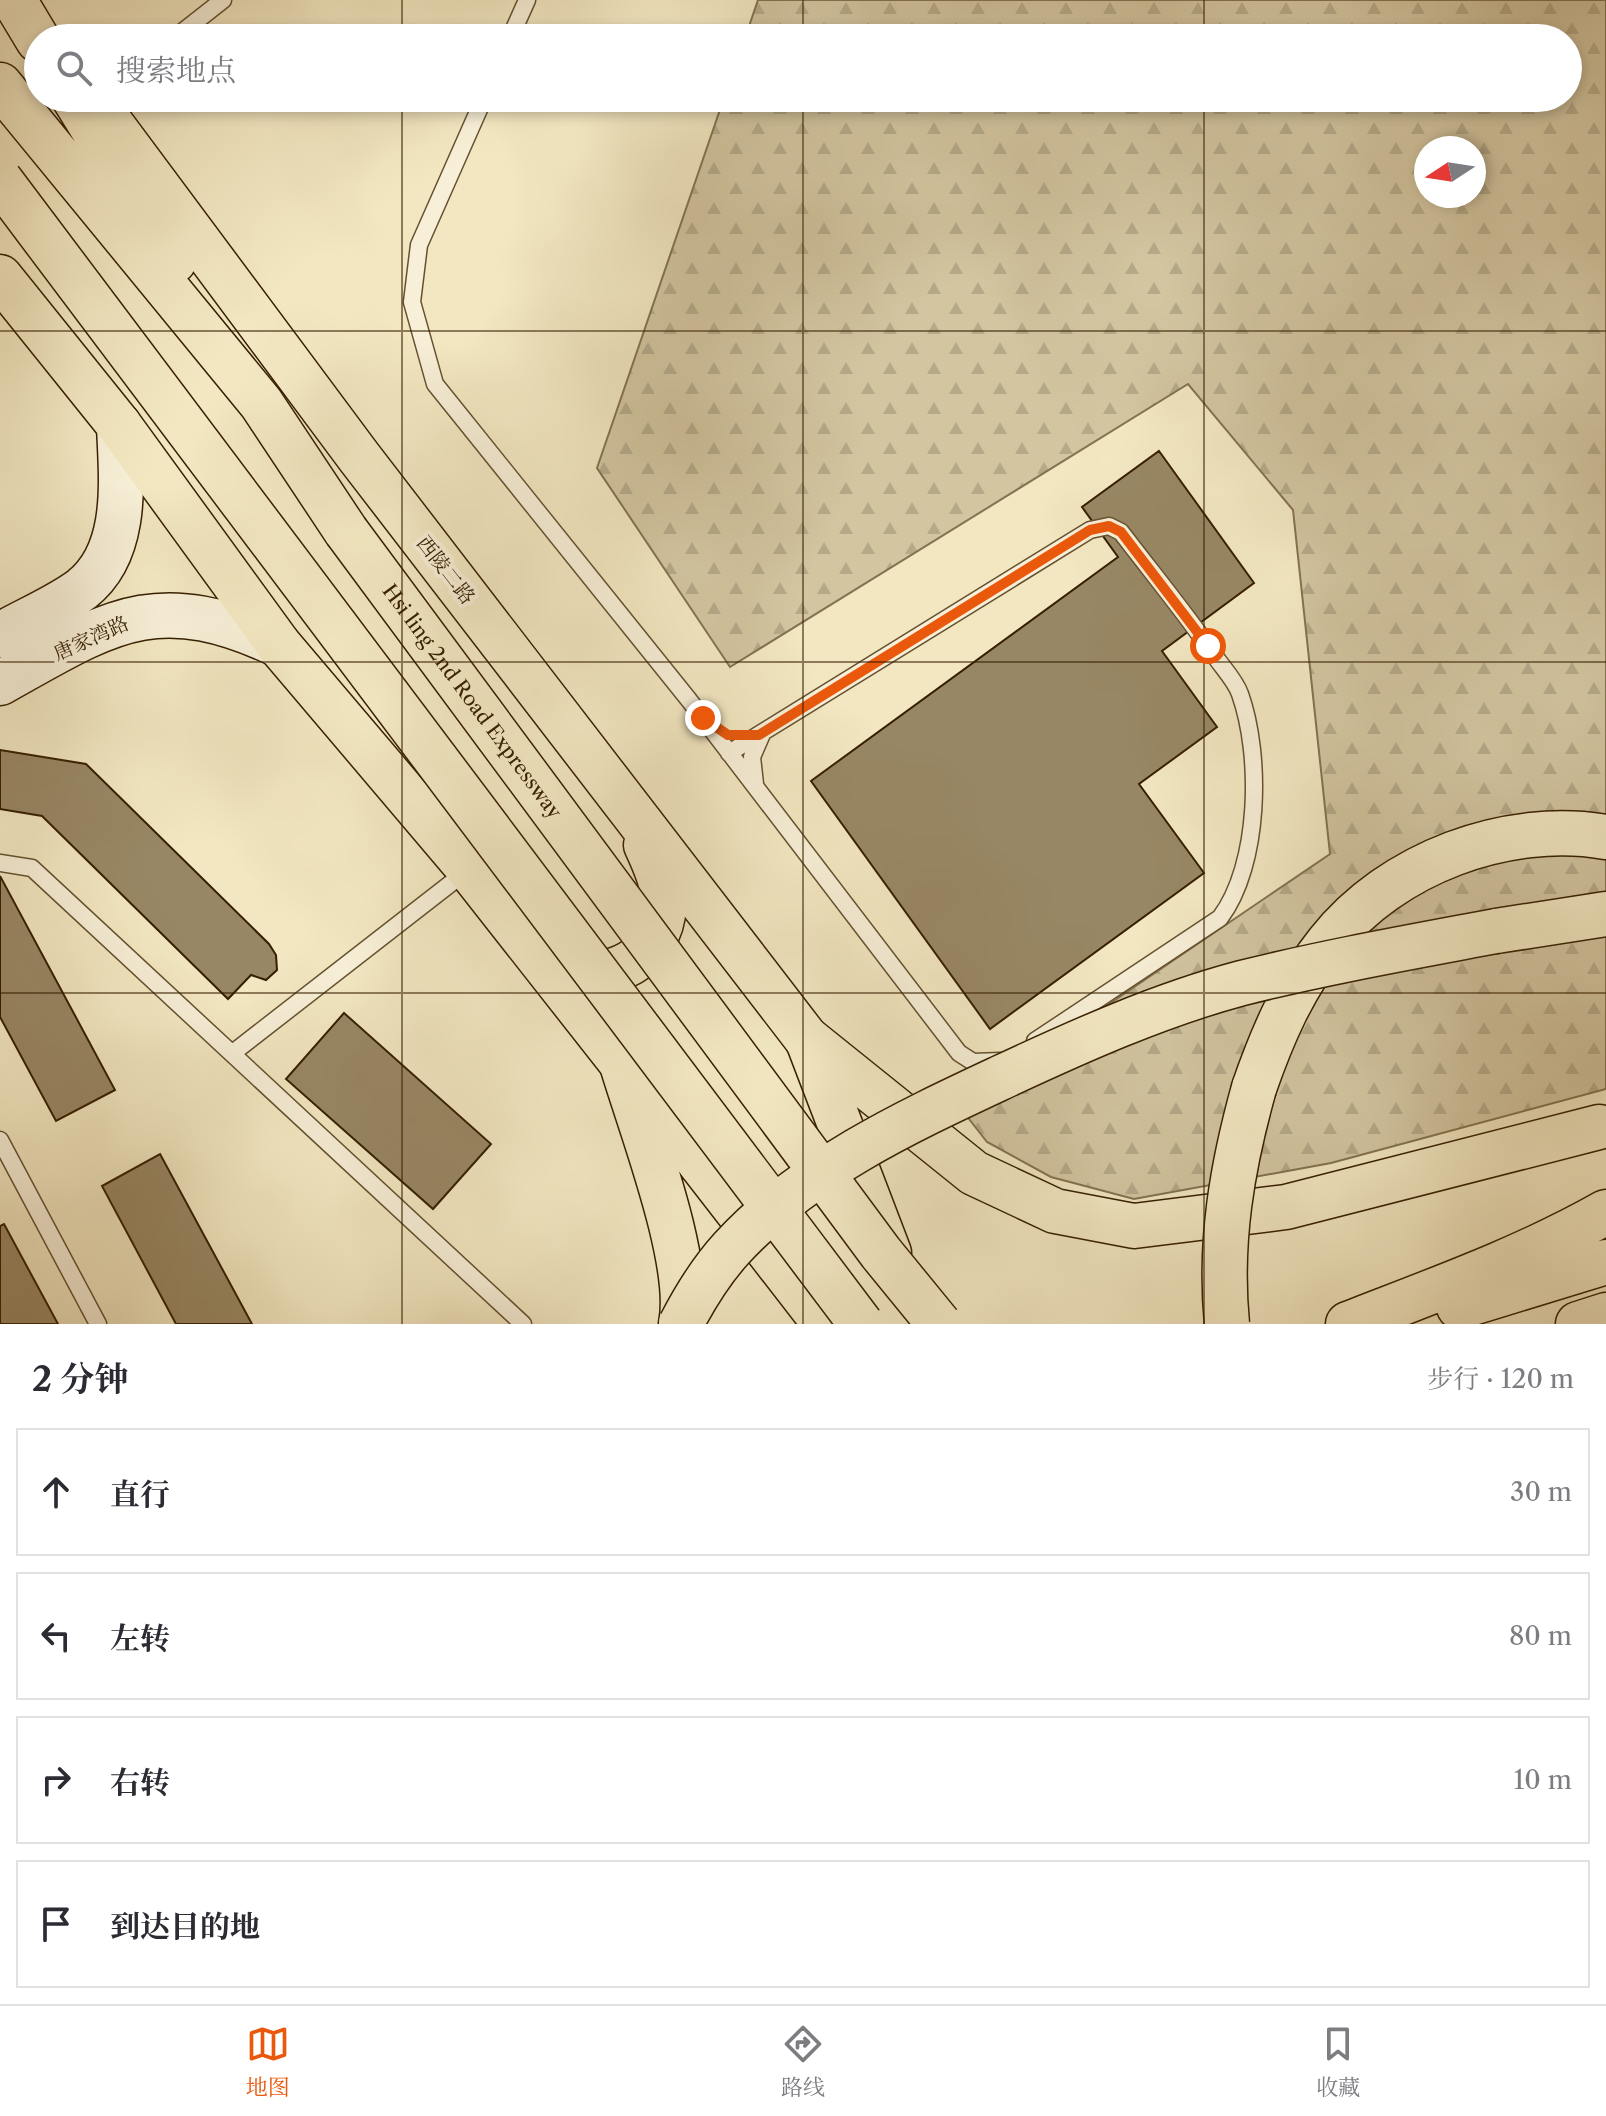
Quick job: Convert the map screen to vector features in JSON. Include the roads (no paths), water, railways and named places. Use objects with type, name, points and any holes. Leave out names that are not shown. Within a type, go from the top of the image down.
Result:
[{"type":"main road","points":[[16,0],[36,24]]},
{"type":"main road","points":[[16,0],[29,24]]},
{"type":"main road","name":"Hsi ling 2nd Road Expressway","points":[[0,85],[261,403],[346,531],[896,1271],[939,1324]]},
{"type":"main road","points":[[83,112],[261,403]]},
{"type":"main road","name":"西陵二路","points":[[101,112],[359,457],[806,1038]]},
{"type":"main road","points":[[0,180],[861,1324]]},
{"type":"main road","points":[[0,277],[119,425],[279,645],[469,869],[825,1324]]},
{"type":"main road","points":[[0,635],[83,588],[106,557],[122,507],[119,425]]},
{"type":"main road","name":"唐家湾路","points":[[0,683],[73,642],[129,618],[182,613],[250,631],[279,645]]},
{"type":"main road","points":[[510,923],[545,957],[586,974],[614,972],[637,960],[658,935],[664,903],[654,863],[638,826],[611,784]]},
{"type":"main road","points":[[1227,1324],[1223,1282],[1225,1225],[1236,1152],[1254,1088],[1287,1006],[1329,941],[1365,906],[1411,874],[1459,851],[1513,837],[1580,833],[1606,837]]},
{"type":"main road","points":[[681,1324],[697,1294],[732,1248],[799,1190],[868,1144],[931,1111],[1129,1022],[1239,984],[1358,956],[1606,914]]},
{"type":"main road","points":[[806,1038],[896,1271],[923,1324]]},
{"type":"main road","points":[[806,1038],[974,1173],[1055,1211],[1134,1226],[1286,1207],[1599,1127]]},
{"type":"main road","points":[[623,1068],[669,1217],[684,1307],[681,1324]]},
{"type":"main road","points":[[1348,1324],[1479,1272],[1606,1212]]},
{"type":"main road","points":[[1402,1324],[1606,1262]]},
{"type":"main road","points":[[1578,1324],[1606,1315]]},
{"type":"lane","points":[[192,24],[223,0]]},
{"type":"lane","points":[[516,24],[527,0]]},
{"type":"lane","points":[[478,112],[419,245],[412,302],[435,384],[703,718],[729,753],[959,1053],[973,1062],[996,1062],[1012,1057],[1220,918],[1235,898],[1247,865],[1253,799],[1250,740],[1240,692],[1121,532],[1109,526],[1090,530],[729,753]]},
{"type":"lane","points":[[703,718],[728,735],[761,734]]},
{"type":"lane","points":[[757,789],[752,775],[752,757],[761,734]]},
{"type":"lane","points":[[0,863],[32,868],[234,1052],[523,1324]]},
{"type":"lane","points":[[234,1052],[469,869]]},
{"type":"lane","points":[[0,1140],[98,1324]]}]
